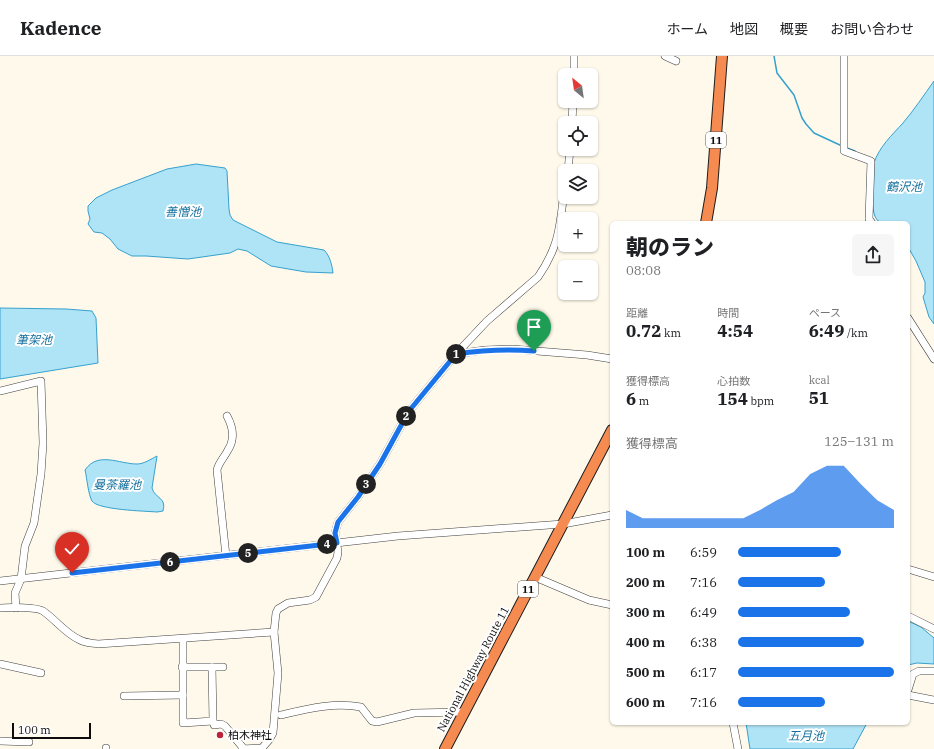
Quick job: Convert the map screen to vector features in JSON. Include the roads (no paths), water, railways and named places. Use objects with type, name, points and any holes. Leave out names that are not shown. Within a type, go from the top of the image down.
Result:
[{"type":"highway","name":"11","points":[[706,221],[712,188],[722,56]]},
{"type":"highway","name":"National Highway Route 11","points":[[444,749],[610,434]]},
{"type":"street","points":[[574,56],[574,68]]},
{"type":"street","points":[[665,56],[676,61]]},
{"type":"street","points":[[844,56],[844,151],[871,161],[869,219],[870,221]]},
{"type":"street","points":[[212,667],[214,725],[221,724],[225,726],[243,749],[262,748],[273,733],[278,673],[274,632],[276,613],[278,609],[288,603],[310,600],[316,597],[337,558],[338,552],[335,533],[338,522],[358,497],[380,464],[409,411],[456,354],[487,321],[538,277],[543,270],[556,243],[562,204]]},
{"type":"street","points":[[910,323],[934,359]]},
{"type":"street","points":[[456,354],[485,350],[512,349],[587,355],[610,359]]},
{"type":"street","points":[[0,391],[41,382],[43,443],[41,474],[34,523],[25,546],[21,579],[15,593],[16,608]]},
{"type":"street","points":[[226,556],[217,470],[218,464],[228,449],[232,439],[232,427],[227,416]]},
{"type":"street","points":[[0,581],[398,536],[562,524],[610,515]]},
{"type":"street","points":[[910,570],[934,577]]},
{"type":"street","points":[[535,577],[589,600],[610,604]]},
{"type":"street","points":[[0,608],[39,610],[80,641],[98,644],[274,632]]},
{"type":"street","points":[[910,617],[934,629]]},
{"type":"street","points":[[183,638],[183,723],[213,721]]},
{"type":"street","points":[[0,664],[41,673]]},
{"type":"street","points":[[182,667],[223,667]]},
{"type":"street","points":[[910,684],[913,674],[919,671],[934,671]]},
{"type":"street","points":[[124,696],[183,695]]},
{"type":"street","points":[[910,695],[934,700]]},
{"type":"street","points":[[281,716],[309,708],[333,706],[361,707],[372,721],[377,722],[414,713],[464,712]]},
{"type":"street","points":[[733,725],[738,749]]},
{"type":"street","points":[[0,741],[29,742]]},
{"type":"water","name":"鶴沢池","points":[[934,81],[934,324],[929,317],[923,297],[925,293],[925,282],[910,250],[910,221],[879,221],[876,219],[874,213],[872,195],[874,163],[876,157],[886,142],[911,113]]},
{"type":"water","name":"善憎池","points":[[196,164],[225,168],[227,171],[229,209],[233,220],[277,242],[324,250],[328,255],[333,273],[306,272],[271,266],[247,251],[238,249],[230,253],[188,259],[132,256],[118,249],[110,239],[102,233],[94,232],[88,224],[90,219],[88,206],[96,198],[112,190],[167,169]]},
{"type":"water","name":"筆架池","points":[[0,308],[92,311],[96,318],[98,363],[0,379]]},
{"type":"water","name":"曼荼羅池","points":[[157,456],[152,488],[153,492],[162,500],[164,506],[163,511],[157,512],[112,508],[96,504],[92,501],[85,470],[90,464],[96,461],[109,460],[140,464]]},
{"type":"water","points":[[910,622],[921,627],[934,638],[934,664],[917,663],[910,665]]},
{"type":"water","name":"五月池","points":[[746,725],[866,725],[853,749],[750,749]]},
{"type":"waterway","points":[[774,56],[777,73],[794,95],[802,118],[806,124],[814,133],[842,146]]},
{"type":"waterway","points":[[847,148],[855,151]]},
{"type":"place","name":"柏木神社","points":[[220,735]]}]
